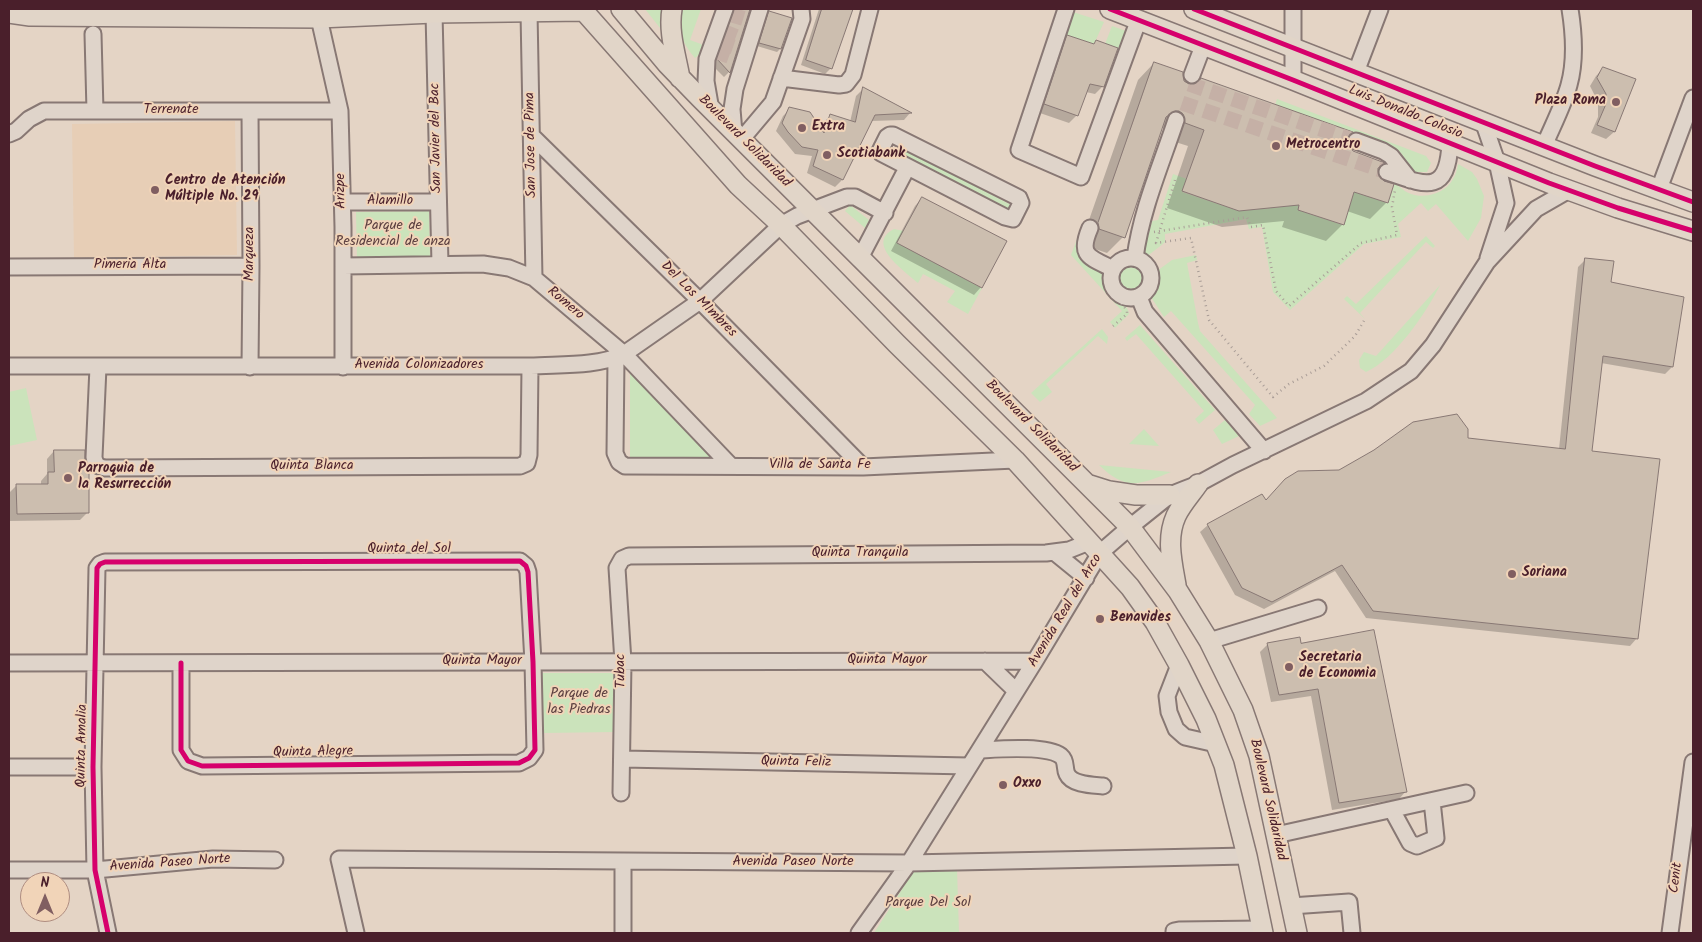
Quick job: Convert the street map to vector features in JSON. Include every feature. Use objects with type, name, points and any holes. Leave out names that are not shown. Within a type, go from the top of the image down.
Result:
[{"type":"main road","name":"Boulevard Solidaridad","points":[[621,9],[644,39],[711,110],[1130,527],[1178,591],[1210,641],[1243,710],[1259,756],[1297,933]]},
{"type":"main road","points":[[672,9],[670,19],[680,78]]},
{"type":"main road","name":"Luis Donaldo Colosio","points":[[1110,9],[1569,190],[1618,208],[1693,231]]},
{"type":"main road","name":"Luis Donaldo Colosio","points":[[1194,9],[1544,146],[1693,202]]},
{"type":"main road","points":[[9,14],[30,16],[319,18],[434,13],[582,10],[738,185],[781,225],[896,344],[1015,460],[1130,587],[1156,622],[1206,719],[1224,765],[1247,856],[1262,931]]},
{"type":"main road","points":[[1178,591],[1170,554],[1170,535],[1176,515],[1198,484]]},
{"type":"main road","points":[[1088,485],[1108,491],[1136,495],[1170,495]]},
{"type":"street","points":[[749,34],[733,99],[733,118],[738,136],[773,102],[802,19],[801,9]]},
{"type":"street","points":[[782,78],[839,85],[846,84],[853,75],[870,9]]},
{"type":"street","points":[[1066,9],[1019,150],[1081,177],[1139,19]]},
{"type":"street","points":[[1293,9],[1293,80]]},
{"type":"street","points":[[1356,72],[1380,9]]},
{"type":"street","points":[[1544,146],[1569,86],[1574,52],[1570,9]]},
{"type":"street","name":"San Jose de Pima","points":[[529,12],[534,278]]},
{"type":"street","name":"San Javier del Bac","points":[[434,13],[440,264]]},
{"type":"street","name":"Arizpe","points":[[319,18],[340,110],[343,367]]},
{"type":"street","points":[[711,110],[706,81],[707,59],[720,29]]},
{"type":"street","points":[[93,34],[95,111]]},
{"type":"street","points":[[1192,75],[1203,46]]},
{"type":"street","points":[[1659,189],[1693,98]]},
{"type":"street","name":"Terrenate","points":[[9,134],[16,131],[29,119],[44,111],[340,110]]},
{"type":"street","name":"Marqueza","points":[[250,111],[250,367]]},
{"type":"street","points":[[1135,258],[1147,207],[1176,120]]},
{"type":"street","name":"Avenida Real del Arco","points":[[1483,122],[1497,162],[1506,203],[1487,262]]},
{"type":"street","name":"Del Los MImbres","points":[[531,134],[700,301],[863,467]]},
{"type":"street","points":[[890,135],[1019,198],[1021,203],[1012,219],[1009,220],[907,168],[881,154],[880,150],[890,135]]},
{"type":"street","points":[[1356,141],[1391,156],[1403,182]]},
{"type":"street","points":[[1387,172],[1403,182],[1433,182],[1441,178],[1446,170],[1449,161],[1450,144]]},
{"type":"street","points":[[860,258],[907,168]]},
{"type":"street","name":"Avenida Real del Arco","points":[[859,933],[908,863],[1086,578],[1095,547],[1130,527],[1170,495],[1198,484],[1233,465],[1366,401],[1411,371],[1433,344],[1487,262],[1536,210],[1569,190]]},
{"type":"street","name":"Avenida Colonizadores","points":[[9,366],[530,366],[597,362],[620,356],[700,301],[781,225],[838,200],[855,197],[885,213]]},
{"type":"street","name":"Alamillo","points":[[342,202],[438,202]]},
{"type":"street","points":[[1090,228],[1083,246],[1085,251],[1093,259],[1110,268]]},
{"type":"street","points":[[1135,258],[1144,262],[1151,275],[1148,288],[1139,297],[1130,298],[1122,296],[1116,292],[1111,279],[1110,268],[1124,259],[1135,258]]},
{"type":"street","name":"Romero","points":[[343,266],[483,264],[509,268],[534,278],[620,356],[731,466]]},
{"type":"street","name":"Pimeria Alta","points":[[9,267],[251,266]]},
{"type":"street","points":[[1139,297],[1146,312],[1264,451]]},
{"type":"street","name":"Villa de Santa Fe","points":[[620,356],[615,453],[619,462],[625,466],[863,467],[1015,460]]},
{"type":"street","name":"Quinta Blanca","points":[[98,367],[94,457],[99,467],[105,468],[520,466],[527,463],[529,455],[530,366]]},
{"type":"street","name":"Quinta Tranquila","points":[[630,556],[1054,552],[1095,547]]},
{"type":"street","points":[[1054,552],[1086,578]]},
{"type":"street","name":"Tubac","points":[[622,792],[623,662],[617,568],[622,559],[630,556]]},
{"type":"street","name":"Quinta del Sol","points":[[105,562],[520,561],[526,566],[528,572],[533,662],[534,750]]},
{"type":"street","name":"Quinta Amalia","points":[[105,562],[100,564],[98,568],[93,767],[95,870],[108,933]]},
{"type":"street","points":[[1210,641],[1318,608]]},
{"type":"street","points":[[985,661],[1016,692]]},
{"type":"street","name":"Quinta Mayor","points":[[9,663],[1035,661]]},
{"type":"street","name":"Quinta Alegre","points":[[181,663],[181,750],[188,761],[202,766],[520,763],[529,758],[534,750]]},
{"type":"street","points":[[1179,666],[1167,696],[1169,712],[1176,729],[1185,737],[1216,744]]},
{"type":"street","points":[[980,750],[1040,749],[1061,756],[1066,764],[1067,774],[1074,781],[1103,786]]},
{"type":"street","name":"Quinta Feliz","points":[[623,759],[969,766]]},
{"type":"street","name":"Cenit","points":[[1670,933],[1686,864],[1693,762]]},
{"type":"street","points":[[9,767],[93,767]]},
{"type":"street","points":[[1276,836],[1466,793]]},
{"type":"street","points":[[1392,810],[1410,844],[1417,846],[1436,838],[1432,801]]},
{"type":"street","name":"Avenida Paseo Norte","points":[[356,933],[339,860],[908,863],[1247,856]]},
{"type":"street","name":"Avenida Paseo Norte","points":[[9,870],[95,870],[212,859],[275,860]]},
{"type":"street","points":[[623,862],[623,933]]},
{"type":"street","points":[[1291,906],[1349,902],[1352,933]]},
{"type":"street","points":[[1174,933],[1179,930],[1262,931]]},
{"type":"path","points":[[1174,180],[1156,243],[1191,238],[1210,320],[1273,397],[1289,384],[1324,366],[1355,336],[1365,319]]},
{"type":"path","points":[[1152,232],[1247,217],[1251,227],[1263,225],[1276,291],[1289,306],[1361,243],[1397,235],[1392,207],[1393,196],[1403,182]]},
{"type":"path","points":[[1110,268],[1105,274],[1106,286],[1113,297],[1122,303],[1127,311],[1127,314],[1113,326]]},
{"type":"shaded area","name":"Centro de Atención Múltiple No. 29","points":[[235,121],[237,255],[74,258],[72,124]]},
{"type":"green space","points":[[645,9],[663,9],[664,33]]},
{"type":"green space","points":[[682,9],[701,9],[690,40],[704,47],[702,52],[695,58],[681,35],[679,23]]},
{"type":"green space","points":[[1073,12],[1104,22],[1094,44],[1065,35]]},
{"type":"green space","points":[[1112,26],[1126,31],[1120,49],[1105,44]]},
{"type":"green space","points":[[1277,99],[1426,156],[1431,163],[1427,172],[1414,172],[1401,153],[1394,148],[1275,105]]},
{"type":"green space","points":[[899,146],[1013,206],[1011,210],[897,151]]},
{"type":"green space","points":[[1458,164],[1472,172],[1484,196],[1481,218],[1468,241],[1436,204],[1428,211],[1421,203],[1398,224],[1401,237],[1364,244],[1290,310],[1273,292],[1262,227],[1249,229],[1246,219],[1165,234],[1165,242],[1163,244],[1146,257],[1143,255],[1152,221],[1158,220],[1173,174],[1187,179],[1182,192],[1239,211],[1282,207],[1287,191],[1302,196],[1298,210],[1343,225],[1354,192],[1388,203],[1395,183],[1411,194],[1422,196],[1435,194],[1450,184],[1455,176]]},
{"type":"green space","points":[[850,205],[869,220],[865,228],[845,211]]},
{"type":"green space","name":"Parque de Residencial de anza","points":[[429,211],[430,257],[357,259],[356,212]]},
{"type":"green space","points":[[1083,223],[1087,224],[1082,236],[1106,268],[1110,291],[1125,305],[1129,314],[1115,328],[1110,322],[1122,311],[1071,255]]},
{"type":"green space","points":[[894,229],[904,231],[898,243],[982,288],[968,314],[947,302],[955,291],[923,274],[918,283],[890,257],[885,250],[883,242],[886,235]]},
{"type":"green space","points":[[1426,236],[1435,246],[1433,248],[1426,242],[1360,313],[1365,319],[1344,299],[1347,296],[1356,304]]},
{"type":"green space","points":[[1196,255],[1197,260],[1187,263],[1200,331],[1277,418],[1260,426],[1249,414],[1255,405],[1171,311],[1164,317],[1151,297],[1157,271],[1172,260]]},
{"type":"green space","points":[[1131,267],[1139,270],[1142,278],[1139,286],[1131,289],[1123,286],[1120,278],[1123,270]]},
{"type":"green space","points":[[1440,285],[1409,334],[1388,357],[1366,372],[1360,368],[1359,360],[1364,352],[1376,356]]},
{"type":"green space","points":[[1140,325],[1215,410],[1199,424],[1195,419],[1204,411],[1136,334],[1127,341],[1125,338]]},
{"type":"green space","points":[[1102,329],[1108,337],[1107,344],[1098,336],[1046,384],[1052,392],[1040,402],[1031,393]]},
{"type":"green space","points":[[630,362],[729,465],[630,465]]},
{"type":"green space","points":[[26,388],[37,440],[9,446],[9,392]]},
{"type":"green space","points":[[1225,420],[1239,436],[1222,444],[1213,430]]},
{"type":"green space","points":[[1144,429],[1159,446],[1129,444]]},
{"type":"green space","points":[[1099,465],[1171,472],[1150,480],[1133,483],[1117,479]]},
{"type":"green space","name":"Parque de las Piedras","points":[[542,673],[615,673],[616,732],[543,733]]},
{"type":"green space","name":"Parque Del Sol","points":[[957,868],[959,933],[874,933],[915,869]]},
{"type":"building","points":[[734,9],[750,9],[730,73],[717,59]]},
{"type":"building","points":[[822,9],[853,9],[832,69],[806,60]]},
{"type":"building","points":[[769,11],[792,18],[781,49],[759,43]]},
{"type":"building","points":[[1067,35],[1094,44],[1096,40],[1118,48],[1104,87],[1090,84],[1078,116],[1044,104]]},
{"type":"building","name":"Metrocentro","points":[[1154,62],[1183,72],[1184,81],[1189,84],[1198,83],[1201,78],[1353,132],[1347,137],[1347,142],[1353,151],[1385,163],[1378,168],[1378,174],[1384,181],[1394,184],[1388,203],[1354,192],[1344,225],[1298,210],[1299,205],[1239,211],[1182,191],[1204,130],[1185,123],[1183,114],[1175,111],[1166,117],[1125,238],[1099,229],[1098,223]]},
{"type":"building","name":"Plaza Roma","points":[[1603,67],[1636,79],[1615,132],[1597,125],[1606,104],[1606,94],[1597,78]]},
{"type":"building","points":[[863,87],[912,113],[875,115],[843,180],[813,166],[818,150],[802,147],[782,123],[789,107],[810,112],[824,133],[830,114],[855,122]]},
{"type":"building","points":[[922,197],[1007,241],[982,288],[897,243]]},
{"type":"building","points":[[1585,258],[1614,261],[1611,282],[1684,297],[1673,367],[1603,356],[1592,451],[1660,459],[1638,639],[1373,611],[1342,565],[1272,602],[1242,588],[1207,524],[1262,494],[1266,500],[1285,479],[1298,471],[1339,470],[1374,450],[1413,422],[1457,414],[1468,429],[1468,438],[1565,449]]},
{"type":"building","name":"Parroquia de la Resurrección","points":[[54,450],[85,450],[85,461],[89,469],[89,513],[17,514],[16,484],[48,484],[48,472],[54,472]]},
{"type":"building","points":[[1374,630],[1407,792],[1339,803],[1318,689],[1279,695],[1267,643],[1300,637],[1301,643]]},
{"type":"tunnel","points":[[729,14],[752,21]]},
{"type":"tunnel","points":[[722,31],[745,40]]},
{"type":"tunnel","points":[[719,42],[742,50]]},
{"type":"tunnel","points":[[715,51],[739,60]]},
{"type":"tunnel","points":[[1189,84],[1356,141]]},
{"type":"tunnel","points":[[1182,103],[1387,172]]},
{"type":"cycle path","points":[[1110,9],[1549,183],[1618,208],[1693,231]]},
{"type":"cycle path","points":[[1194,9],[1595,166],[1693,202]]},
{"type":"cycle path","points":[[108,933],[95,870],[93,767],[97,568],[100,564],[105,562],[520,561],[526,566],[528,572],[535,750],[529,758],[519,763],[202,766],[188,761],[181,750],[181,663]]},
{"type":"place","name":"Plaza Roma","points":[[1616,102]]},
{"type":"place","name":"Extra","points":[[802,128]]},
{"type":"place","name":"Metrocentro","points":[[1276,146]]},
{"type":"place","name":"Scotiabank","points":[[827,155]]},
{"type":"place","name":"Centro de Atención Múltiple No. 29","points":[[155,190]]},
{"type":"place","name":"Parroquia de la Resurrección","points":[[68,478]]},
{"type":"place","name":"Soriana","points":[[1512,574]]},
{"type":"place","name":"Benavides","points":[[1100,619]]},
{"type":"place","name":"Secretaria de Economia","points":[[1289,667]]},
{"type":"place","name":"Oxxo","points":[[1003,785]]}]
